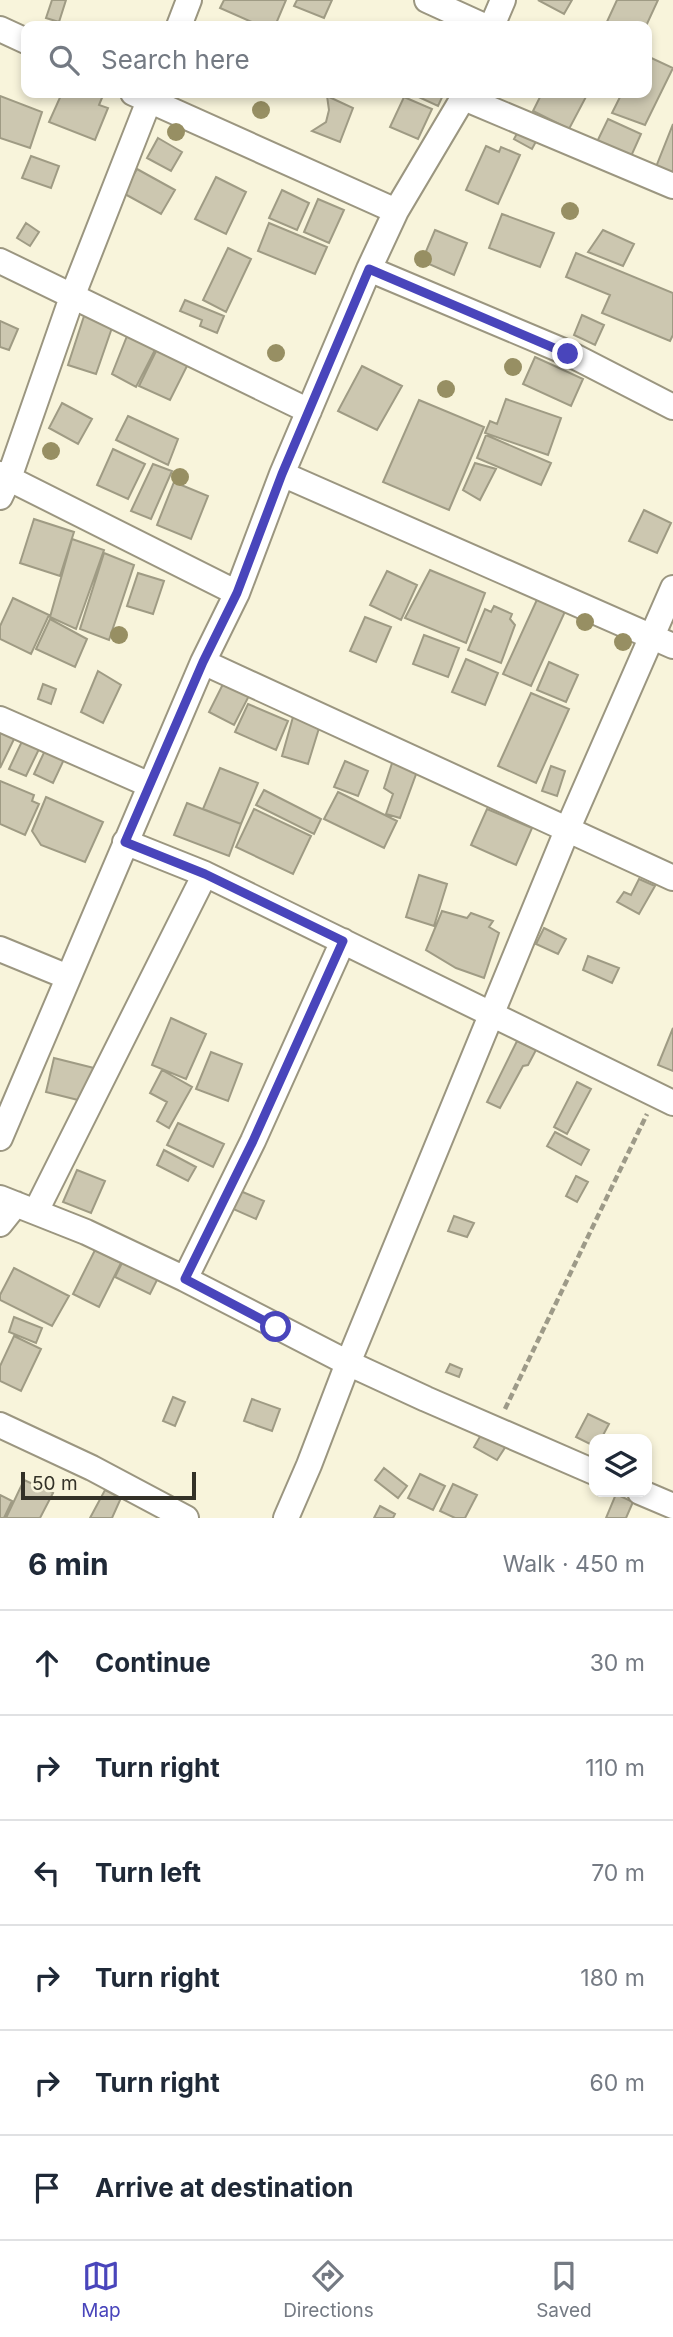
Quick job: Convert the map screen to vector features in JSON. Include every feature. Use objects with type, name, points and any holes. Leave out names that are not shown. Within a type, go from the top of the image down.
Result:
[{"type":"street","points":[[181,21],[189,0]]},
{"type":"street","points":[[426,0],[473,21]]},
{"type":"street","points":[[494,21],[503,0]]},
{"type":"street","points":[[0,29],[21,39]]},
{"type":"street","points":[[143,98],[3,483],[237,593]]},
{"type":"street","points":[[151,98],[396,211]]},
{"type":"street","points":[[0,1138],[203,662],[237,593],[282,474],[369,269],[396,211],[463,98]]},
{"type":"street","points":[[472,98],[673,186]]},
{"type":"street","points":[[0,261],[309,411]]},
{"type":"street","points":[[369,269],[568,354],[673,407]]},
{"type":"street","points":[[282,474],[662,641]]},
{"type":"street","points":[[286,1518],[568,828],[662,641],[673,589]]},
{"type":"street","points":[[203,662],[673,878]]},
{"type":"street","points":[[0,719],[150,785]]},
{"type":"street","points":[[125,842],[205,874],[665,1099]]},
{"type":"street","points":[[0,1224],[17,1204],[205,874]]},
{"type":"street","points":[[185,1279],[253,1141],[343,941]]},
{"type":"street","points":[[0,949],[68,977]]},
{"type":"street","points":[[17,1204],[86,1231],[348,1363],[589,1470]]},
{"type":"street","points":[[0,1425],[92,1468],[186,1518]]},
{"type":"street","points":[[652,1497],[673,1506]]},
{"type":"path","points":[[496,1428],[665,1099]]},
{"type":"building","points":[[52,0],[66,0],[59,21],[46,18]]},
{"type":"building","points":[[224,0],[286,0],[277,21],[250,21],[220,8]]},
{"type":"building","points":[[297,0],[332,0],[324,18],[294,6]]},
{"type":"building","points":[[538,0],[572,0],[564,14]]},
{"type":"building","points":[[617,0],[658,0],[648,21],[607,21]]},
{"type":"building","points":[[652,58],[673,68],[645,125],[612,113],[620,98],[652,98]]},
{"type":"building","points":[[0,96],[42,112],[30,148],[0,138]]},
{"type":"building","points":[[60,98],[102,98],[99,105],[108,108],[95,140],[49,122]]},
{"type":"building","points":[[327,98],[353,108],[340,142],[312,131],[326,122],[329,110]]},
{"type":"building","points":[[404,98],[432,109],[418,139],[390,127]]},
{"type":"building","points":[[421,98],[442,98],[438,106]]},
{"type":"building","points":[[540,98],[585,98],[569,129],[533,111]]},
{"type":"building","points":[[608,119],[641,134],[628,163],[594,148]]},
{"type":"building","points":[[522,124],[540,134],[532,149],[514,139]]},
{"type":"building","points":[[673,124],[673,180],[654,172]]},
{"type":"building","points":[[158,138],[182,152],[171,171],[147,158]]},
{"type":"building","points":[[486,146],[499,152],[501,147],[520,155],[498,204],[466,190]]},
{"type":"building","points":[[31,156],[59,166],[51,188],[22,178]]},
{"type":"building","points":[[137,169],[175,190],[161,214],[123,193]]},
{"type":"building","points":[[216,177],[246,192],[226,234],[195,219]]},
{"type":"building","points":[[282,190],[309,203],[297,230],[269,218]]},
{"type":"building","points":[[318,199],[344,210],[329,243],[304,232]]},
{"type":"building","points":[[502,214],[554,233],[540,267],[489,248]]},
{"type":"building","points":[[26,223],[39,232],[30,246],[17,238]]},
{"type":"building","points":[[269,223],[327,247],[315,274],[258,251]]},
{"type":"building","points":[[435,230],[467,243],[454,275],[422,261]]},
{"type":"building","points":[[603,230],[634,244],[623,266],[588,252]]},
{"type":"building","points":[[228,248],[251,259],[226,312],[203,300]]},
{"type":"building","points":[[576,253],[673,293],[673,335],[670,341],[602,313],[610,295],[566,277]]},
{"type":"building","points":[[185,300],[224,316],[217,333],[200,326],[202,320],[180,311]]},
{"type":"building","points":[[85,313],[114,322],[96,374],[68,365]]},
{"type":"building","points":[[582,315],[604,325],[595,345],[574,335]]},
{"type":"building","points":[[0,321],[18,329],[9,350],[0,347]]},
{"type":"building","points":[[129,331],[158,344],[136,387],[112,374]]},
{"type":"building","points":[[159,345],[190,360],[170,400],[139,386]]},
{"type":"building","points":[[535,357],[583,379],[571,406],[523,384]]},
{"type":"building","points":[[362,366],[402,386],[377,430],[338,411]]},
{"type":"building","points":[[506,399],[561,418],[548,455],[485,433],[490,421],[497,424]]},
{"type":"building","points":[[419,400],[484,427],[449,510],[383,482]]},
{"type":"building","points":[[62,403],[92,419],[78,444],[49,428]]},
{"type":"building","points":[[128,416],[178,439],[168,465],[116,440]]},
{"type":"building","points":[[486,435],[551,463],[541,485],[477,458]]},
{"type":"building","points":[[113,449],[145,464],[128,499],[97,485]]},
{"type":"building","points":[[475,463],[496,469],[480,500],[463,490]]},
{"type":"building","points":[[153,464],[172,471],[151,519],[131,511]]},
{"type":"building","points":[[174,482],[208,496],[191,539],[157,525]]},
{"type":"building","points":[[644,510],[671,523],[657,553],[629,541]]},
{"type":"building","points":[[34,519],[74,532],[60,576],[20,563]]},
{"type":"building","points":[[72,539],[104,550],[76,629],[50,617]]},
{"type":"building","points":[[104,553],[134,565],[109,640],[80,629]]},
{"type":"building","points":[[430,570],[485,593],[466,643],[405,618]]},
{"type":"building","points":[[387,571],[417,585],[401,620],[370,605]]},
{"type":"building","points":[[138,573],[164,581],[153,614],[127,606]]},
{"type":"building","points":[[540,593],[568,605],[531,686],[503,674]]},
{"type":"building","points":[[13,598],[49,615],[31,654],[0,639],[0,626]]},
{"type":"building","points":[[494,606],[512,614],[510,619],[515,625],[501,663],[468,650],[485,609],[491,612]]},
{"type":"building","points":[[365,617],[391,627],[376,662],[350,651]]},
{"type":"building","points":[[50,619],[87,639],[75,667],[36,649]]},
{"type":"building","points":[[424,635],[459,648],[448,677],[413,664]]},
{"type":"building","points":[[466,659],[498,673],[485,705],[452,692]]},
{"type":"building","points":[[549,662],[578,675],[566,702],[537,690]]},
{"type":"building","points":[[98,671],[121,685],[103,723],[81,712]]},
{"type":"building","points":[[228,674],[254,686],[234,725],[209,712]]},
{"type":"building","points":[[43,684],[56,689],[51,704],[38,699]]},
{"type":"building","points":[[531,693],[569,709],[536,783],[498,766]]},
{"type":"building","points":[[248,704],[288,721],[276,750],[235,732]]},
{"type":"building","points":[[293,717],[320,725],[308,764],[282,756]]},
{"type":"building","points":[[0,728],[16,735],[0,768]]},
{"type":"building","points":[[24,737],[41,745],[26,776],[9,769]]},
{"type":"building","points":[[48,744],[67,753],[53,783],[34,774]]},
{"type":"building","points":[[394,757],[419,766],[400,818],[386,814],[393,794],[384,788]]},
{"type":"building","points":[[345,761],[368,771],[358,796],[334,787]]},
{"type":"building","points":[[551,766],[565,771],[557,796],[542,791]]},
{"type":"building","points":[[220,768],[258,783],[241,824],[203,809]]},
{"type":"building","points":[[0,781],[34,795],[32,801],[39,804],[25,835],[0,824]]},
{"type":"building","points":[[264,790],[321,819],[314,834],[256,805]]},
{"type":"building","points":[[338,792],[397,821],[384,848],[324,819]]},
{"type":"building","points":[[46,797],[103,822],[85,862],[41,845],[32,831]]},
{"type":"building","points":[[187,803],[241,824],[229,856],[174,835]]},
{"type":"building","points":[[254,809],[311,836],[293,874],[236,847]]},
{"type":"building","points":[[487,809],[532,828],[516,865],[471,845]]},
{"type":"building","points":[[419,875],[447,884],[434,926],[406,917]]},
{"type":"building","points":[[639,879],[655,886],[639,914],[617,902],[624,892],[631,895]]},
{"type":"building","points":[[442,911],[467,918],[471,913],[493,921],[489,927],[499,933],[484,978],[456,968],[426,950]]},
{"type":"building","points":[[544,928],[566,939],[558,954],[536,944]]},
{"type":"building","points":[[588,956],[619,968],[612,983],[583,970]]},
{"type":"building","points":[[171,1018],[206,1034],[186,1079],[152,1065]]},
{"type":"building","points":[[673,1028],[673,1071],[658,1065]]},
{"type":"building","points":[[517,1041],[536,1050],[528,1065],[523,1066],[500,1108],[487,1102]]},
{"type":"building","points":[[211,1052],[242,1064],[228,1101],[196,1089]]},
{"type":"building","points":[[54,1058],[94,1068],[86,1102],[46,1092]]},
{"type":"building","points":[[162,1070],[192,1087],[169,1128],[157,1121],[167,1102],[150,1093]]},
{"type":"building","points":[[577,1082],[591,1089],[567,1134],[554,1127]]},
{"type":"building","points":[[178,1123],[224,1144],[213,1167],[167,1145]]},
{"type":"building","points":[[555,1132],[589,1150],[581,1165],[547,1146]]},
{"type":"building","points":[[164,1150],[196,1167],[188,1181],[157,1165]]},
{"type":"building","points":[[77,1170],[105,1181],[91,1213],[63,1202]]},
{"type":"building","points":[[576,1176],[588,1182],[577,1202],[566,1196]]},
{"type":"building","points":[[238,1190],[264,1201],[256,1219],[231,1208]]},
{"type":"building","points":[[454,1216],[474,1223],[467,1237],[448,1231]]},
{"type":"building","points":[[95,1250],[121,1263],[99,1307],[73,1294]]},
{"type":"building","points":[[123,1261],[158,1278],[150,1294],[115,1277]]},
{"type":"building","points":[[14,1268],[69,1296],[52,1326],[0,1300]]},
{"type":"building","points":[[14,1317],[42,1328],[36,1343],[9,1332]]},
{"type":"building","points":[[14,1336],[41,1349],[21,1391],[0,1381],[0,1366]]},
{"type":"building","points":[[450,1364],[462,1369],[459,1377],[446,1372]]},
{"type":"building","points":[[173,1397],[185,1402],[175,1426],[163,1421]]},
{"type":"building","points":[[252,1399],[280,1409],[272,1431],[244,1421]]},
{"type":"building","points":[[588,1414],[609,1424],[604,1434],[589,1434],[589,1444],[576,1437]]},
{"type":"building","points":[[482,1433],[506,1446],[497,1460],[474,1447]]},
{"type":"building","points":[[384,1468],[407,1486],[398,1498],[375,1480]]},
{"type":"building","points":[[420,1474],[445,1486],[433,1510],[408,1498]]},
{"type":"building","points":[[24,1480],[53,1493],[40,1518],[6,1518]]},
{"type":"building","points":[[453,1484],[477,1495],[465,1518],[455,1518],[440,1511]]},
{"type":"building","points":[[105,1490],[121,1498],[112,1518],[90,1518]]},
{"type":"building","points":[[0,1495],[12,1501],[4,1518],[0,1518]]},
{"type":"building","points":[[615,1497],[633,1502],[626,1518],[606,1518]]},
{"type":"building","points":[[380,1506],[395,1514],[393,1518],[374,1518]]},
{"type":"route","points":[[276,1327],[185,1279],[253,1141],[343,941],[205,874],[125,842],[203,662],[237,593],[282,474],[369,269],[568,354]]}]
